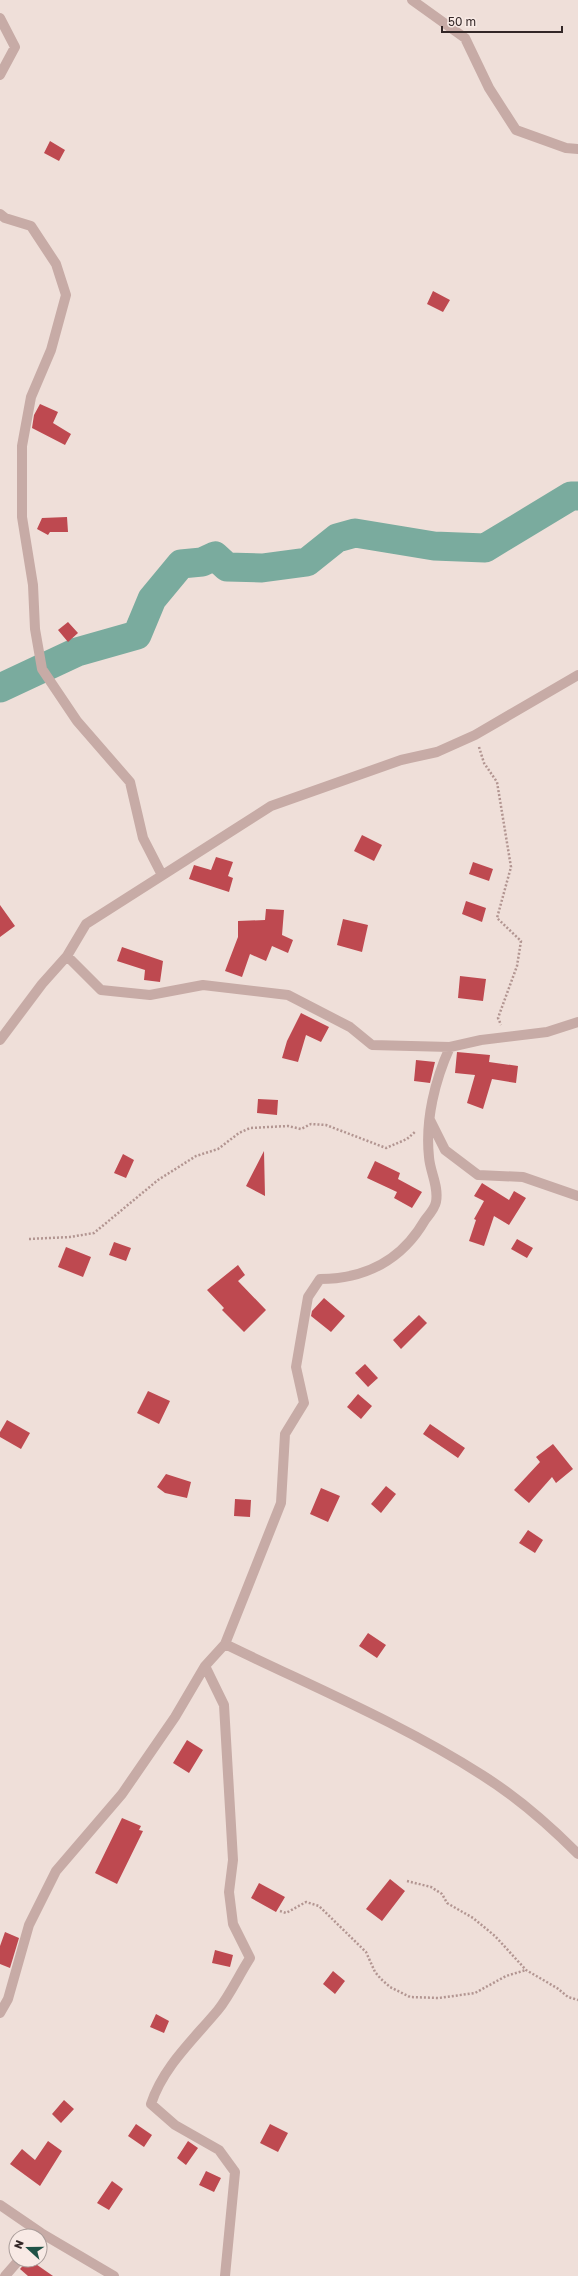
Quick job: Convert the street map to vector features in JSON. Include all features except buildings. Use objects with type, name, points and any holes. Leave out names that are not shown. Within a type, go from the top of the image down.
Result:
[{"type":"street","points":[[412,0],[465,38],[489,88],[516,130],[566,148],[578,149]]},
{"type":"street","points":[[0,18],[15,47],[0,75]]},
{"type":"street","points":[[0,214],[5,218],[31,226],[56,264],[66,295],[51,350],[31,397],[22,446],[22,517],[33,585],[35,629],[42,669],[77,721],[130,782],[143,838],[162,875]]},
{"type":"street","points":[[0,1040],[42,984],[67,956],[86,924],[271,806],[401,760],[438,752],[475,735],[578,675]]},
{"type":"street","points":[[67,956],[101,990],[150,995],[203,985],[288,995],[350,1027],[372,1045],[450,1047],[547,1032],[578,1022]]},
{"type":"street","points":[[0,2013],[8,1999],[29,1925],[56,1871],[122,1794],[175,1717],[205,1666],[225,1644],[282,1503],[285,1434],[304,1403],[296,1367],[308,1297],[320,1279],[338,1279],[370,1271],[397,1255],[419,1230],[436,1202],[435,1180],[429,1158],[429,1118],[444,1061],[450,1047]]},
{"type":"street","points":[[429,1118],[445,1150],[478,1175],[523,1177],[578,1196]]},
{"type":"street","points":[[225,1644],[403,1730],[483,1775],[547,1824],[578,1854]]},
{"type":"street","points":[[205,1666],[224,1705],[233,1860],[229,1892],[234,1924],[250,1958],[218,2009],[184,2049],[156,2086],[151,2104],[175,2125],[219,2150],[235,2172],[225,2276]]},
{"type":"street","points":[[0,2205],[31,2228]]},
{"type":"street","points":[[48,2239],[114,2276]]},
{"type":"street","points":[[5,2276],[12,2268]]},
{"type":"path","points":[[475,735],[484,764],[497,782],[511,867],[497,918],[521,941],[517,966],[498,1018],[508,1037]]},
{"type":"path","points":[[29,1240],[70,1237],[94,1233],[158,1180],[196,1156],[218,1149],[239,1133],[250,1128],[288,1126],[301,1129],[311,1124],[326,1125],[386,1148],[407,1139],[429,1118]]},
{"type":"path","points":[[407,1881],[431,1887],[442,1894],[448,1903],[473,1918],[495,1936],[526,1970],[557,1988],[568,1997],[578,2000]]},
{"type":"path","points":[[280,1911],[286,1913],[306,1902],[319,1906],[366,1952],[375,1972],[381,1979],[390,1987],[410,1997],[439,1998],[474,1993],[506,1976],[526,1970]]},
{"type":"waterway","points":[[0,688],[77,652],[137,635],[152,599],[181,564],[202,562],[215,556],[227,567],[262,568],[307,562],[337,538],[355,533],[434,546],[485,548],[571,496],[578,496]]}]
